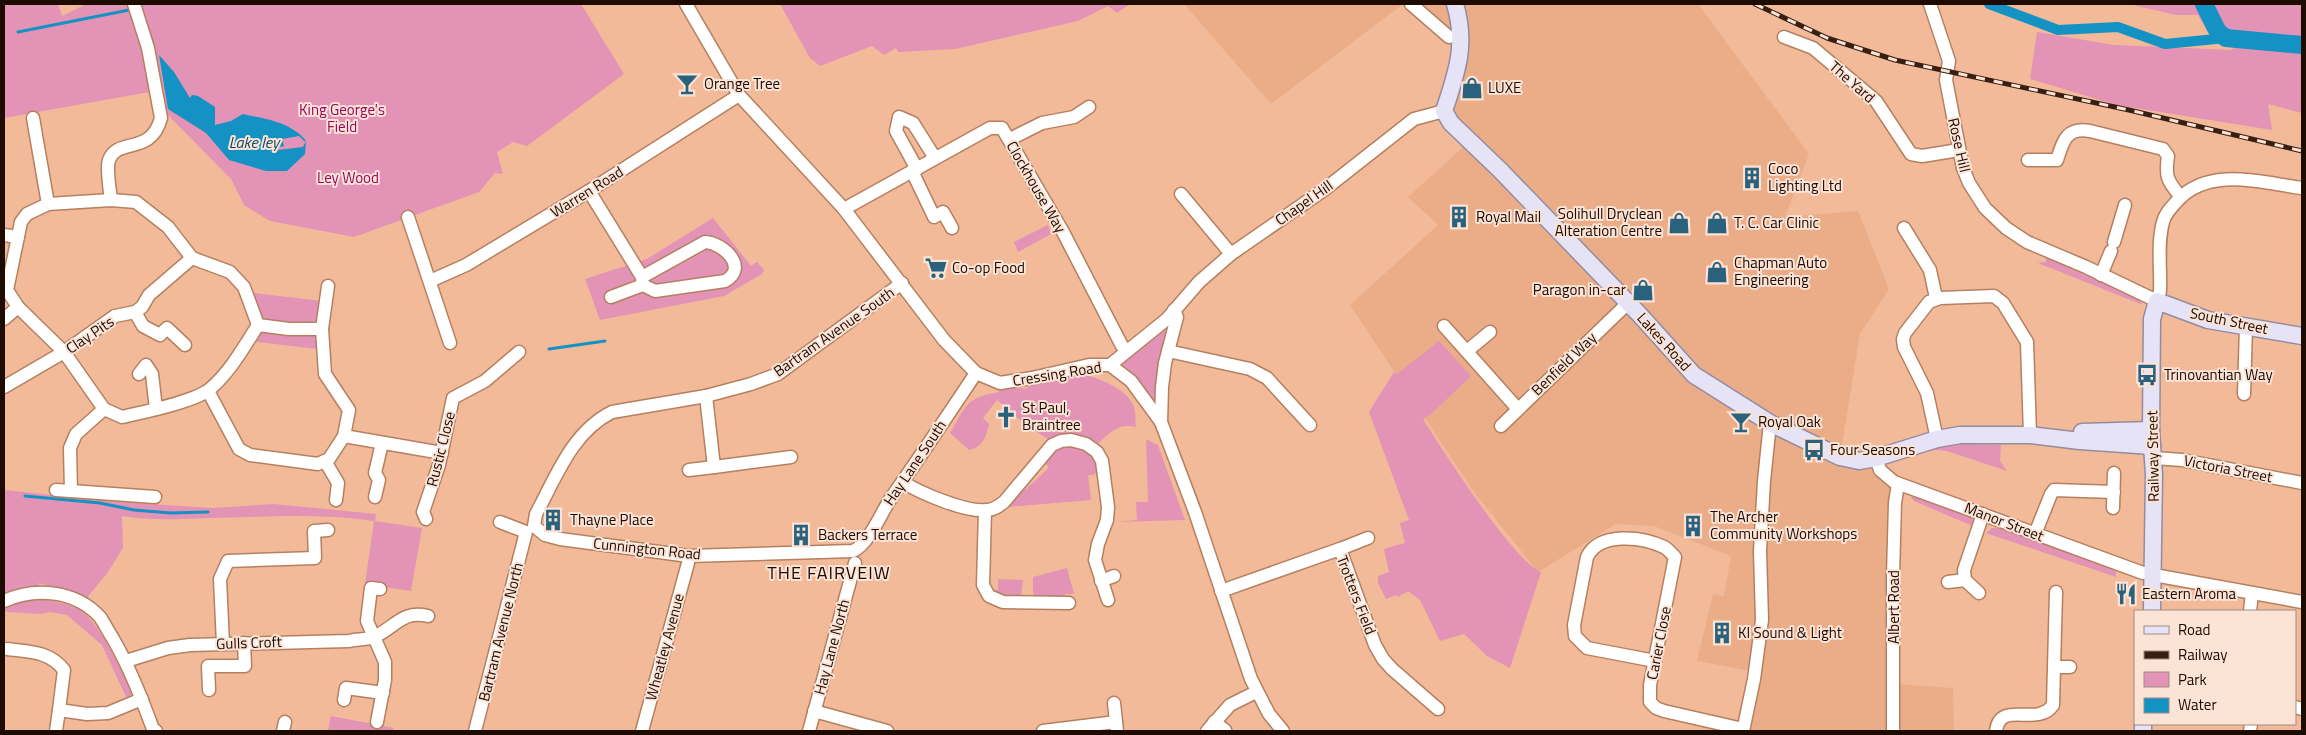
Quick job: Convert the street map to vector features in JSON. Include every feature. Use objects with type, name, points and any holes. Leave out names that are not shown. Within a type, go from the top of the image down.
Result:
[{"type":"main road","points":[[1444,111],[1461,51],[1459,19],[1455,4]]},
{"type":"main road","name":"Lakes Road","points":[[1444,111],[1451,123],[1500,170],[1628,303],[1694,375],[1770,423],[1840,457],[1859,461],[1876,458]]},
{"type":"main road","name":"South Street","points":[[2156,301],[2195,316],[2302,336]]},
{"type":"main road","name":"Railway Street","points":[[2152,610],[2149,574],[2152,319],[2156,301]]},
{"type":"main road","points":[[1876,458],[1937,439],[1960,435],[2030,435],[2080,442],[2152,444]]},
{"type":"street","points":[[111,200],[108,161],[114,153],[125,146],[148,140],[158,129],[161,118],[148,48],[134,4]]},
{"type":"street","name":"Cressing Road","points":[[686,4],[739,95],[844,209],[944,340],[976,373],[1000,383],[1034,378],[1089,365],[1110,365],[1131,381],[1161,422],[1256,692],[1283,731]]},
{"type":"street","points":[[1411,4],[1449,37]]},
{"type":"street","name":"Rose Hill","points":[[1930,4],[1949,61],[1946,80],[1959,150],[1966,176],[1972,189],[1991,215],[2036,247],[2156,301]]},
{"type":"street","name":"The Yard","points":[[1784,37],[1813,48],[1876,101],[1911,154],[1922,156],[1959,150]]},
{"type":"street","name":"Warren Road","points":[[430,280],[466,265],[589,192],[739,95]]},
{"type":"street","points":[[1010,139],[1042,122],[1074,117],[1089,107]]},
{"type":"street","name":"Chapel Hill","points":[[1110,365],[1167,319],[1199,282],[1231,254],[1325,189],[1414,119],[1444,111]]},
{"type":"street","points":[[935,158],[914,122],[899,117],[896,131],[934,217],[944,212],[952,228]]},
{"type":"street","points":[[33,118],[48,204]]},
{"type":"street","name":"Clockhouse Way","points":[[844,209],[990,128],[1002,128],[1063,232],[1122,346],[1127,350]]},
{"type":"street","points":[[2028,160],[2057,160],[2064,139],[2080,129],[2099,133],[2163,149],[2168,156],[2166,171],[2170,184],[2181,197]]},
{"type":"street","points":[[2156,301],[2160,291],[2162,224],[2167,213],[2181,197],[2204,183],[2224,179],[2302,188]]},
{"type":"street","points":[[589,192],[643,281],[655,292],[725,281],[734,274],[736,269],[735,262],[724,248],[715,243],[705,242],[643,281],[611,297]]},
{"type":"street","points":[[1182,194],[1231,254]]},
{"type":"street","points":[[111,200],[136,202],[168,227],[192,258],[230,272],[244,287],[258,325],[224,374],[208,391],[156,409],[122,417],[104,409],[64,352],[18,307],[7,290],[21,222],[27,214],[48,204],[111,200]]},
{"type":"street","points":[[2101,275],[2113,246],[2125,204]]},
{"type":"street","points":[[408,217],[450,343]]},
{"type":"street","points":[[1904,228],[1930,270],[1936,298]]},
{"type":"street","points":[[4,234],[18,237]]},
{"type":"street","points":[[185,345],[168,328],[160,335],[144,326],[135,312],[142,307],[149,295],[192,258]]},
{"type":"street","name":"Bartram Avenue South","points":[[530,529],[536,514],[576,442],[586,429],[599,418],[612,412],[706,396],[778,374],[902,283]]},
{"type":"street","points":[[208,391],[239,449],[250,456],[318,464],[329,459],[344,436],[349,410],[326,374],[322,329],[328,286]]},
{"type":"street","points":[[1937,439],[1927,393],[1903,341],[1903,336],[1911,324],[1929,302],[1936,298],[1994,296],[2004,302],[2027,342],[2030,435]]},
{"type":"street","name":"Benfield Way","points":[[1501,426],[1517,408],[1628,303]]},
{"type":"street","points":[[4,319],[18,307]]},
{"type":"street","points":[[1161,422],[1162,387],[1177,317],[1174,310]]},
{"type":"street","name":"Clay Pits","points":[[4,387],[64,352],[115,316],[135,312]]},
{"type":"street","points":[[258,325],[289,329],[322,329]]},
{"type":"street","points":[[1444,326],[1517,408]]},
{"type":"street","points":[[2244,394],[2246,326]]},
{"type":"street","points":[[1467,351],[1490,332]]},
{"type":"street","name":"Rustic Close","points":[[426,519],[423,512],[442,453],[453,398],[486,381],[520,352]]},
{"type":"street","points":[[1168,352],[1250,369],[1268,378],[1310,425]]},
{"type":"street","points":[[139,374],[146,365],[152,374],[156,409]]},
{"type":"street","name":"Hay Lane South","points":[[854,557],[976,373]]},
{"type":"street","points":[[706,396],[714,467]]},
{"type":"street","points":[[71,491],[70,448],[76,434],[104,409]]},
{"type":"street","points":[[1743,730],[1754,679],[1762,620],[1760,551],[1770,423]]},
{"type":"street","points":[[344,436],[442,453]]},
{"type":"street","points":[[903,482],[933,497],[985,511],[998,507],[1004,502],[1047,449],[1061,441],[1078,442],[1091,447],[1097,452],[1102,461],[1107,496],[1108,514],[1095,555],[1108,600]]},
{"type":"street","points":[[375,497],[379,480],[375,473],[382,443]]},
{"type":"street","name":"Victoria Street","points":[[2152,444],[2182,460],[2302,483]]},
{"type":"street","points":[[690,470],[791,457]]},
{"type":"street","name":"Manor Street","points":[[1876,458],[1884,475],[1898,484],[2149,574],[2302,602]]},
{"type":"street","points":[[325,461],[338,483],[336,500]]},
{"type":"street","points":[[2113,508],[2114,473]]},
{"type":"street","name":"Albert Road","points":[[1893,731],[1893,576],[1895,503],[1898,484]]},
{"type":"street","points":[[56,490],[155,497]]},
{"type":"street","points":[[2036,534],[2054,490],[2114,492]]},
{"type":"street","points":[[985,511],[983,584],[989,596],[1003,602],[1069,603]]},
{"type":"street","points":[[1978,593],[1966,580],[1965,565],[1983,514]]},
{"type":"street","name":"Cunnington Road","points":[[500,522],[560,539],[689,556],[854,557]]},
{"type":"street","name":"Bartram Avenue North","points":[[475,731],[530,529]]},
{"type":"street","points":[[223,644],[220,579],[228,561],[315,558],[314,531],[328,530]]},
{"type":"street","points":[[1340,549],[1368,538]]},
{"type":"street","name":"Carier Close","points":[[1655,660],[1586,648],[1575,636],[1574,625],[1587,557],[1592,548],[1609,539],[1633,539],[1665,547],[1675,557],[1655,660],[1649,696],[1650,702],[1656,708],[1743,730]]},
{"type":"street","name":"Trotters Field","points":[[1221,591],[1340,549],[1374,644],[1383,659],[1438,709]]},
{"type":"street","name":"Hay Lane North","points":[[809,731],[854,557]]},
{"type":"street","name":"Wheatley Avenue","points":[[642,731],[688,563]]},
{"type":"street","points":[[1101,580],[1114,576]]},
{"type":"street","points":[[1948,582],[1966,580]]},
{"type":"street","points":[[377,722],[383,693],[385,662],[368,625],[367,611],[371,588],[380,589]]},
{"type":"street","points":[[4,601],[19,594],[47,592],[57,593],[84,604],[100,618],[126,661],[153,729],[156,731]]},
{"type":"street","points":[[1996,731],[1999,722],[2010,714],[2042,715],[2048,713],[2053,705],[2056,592]]},
{"type":"street","points":[[2250,610],[2252,593]]},
{"type":"street","name":"Gulls Croft","points":[[126,661],[168,648],[244,643],[349,641],[375,637],[409,615],[416,613],[428,616]]},
{"type":"street","points":[[209,690],[208,666],[245,666],[244,643]]},
{"type":"street","points":[[7,649],[45,654],[56,660],[64,670],[56,731]]},
{"type":"street","points":[[2055,667],[2070,667]]},
{"type":"street","points":[[344,700],[346,688],[383,693]]},
{"type":"street","points":[[1225,730],[1211,727],[1230,705],[1256,692]]},
{"type":"street","points":[[58,710],[87,714],[108,713],[142,699]]},
{"type":"street","points":[[1043,731],[1117,727],[1114,703]]},
{"type":"street","points":[[814,712],[887,731]]},
{"type":"shaded area","points":[[1184,4],[1403,4],[1271,104]]},
{"type":"shaded area","points":[[1411,4],[1698,4],[1809,154],[1785,217],[1858,211],[1889,289],[1860,334],[1840,457],[1876,458],[1894,482],[1894,684],[1953,688],[1954,731],[1742,731],[1751,671],[1697,661],[1713,594],[1724,596],[1731,556],[1654,526],[1616,524],[1538,572],[1474,492],[1350,305],[1438,225],[1408,197],[1470,141],[1444,111],[1461,51],[1449,37]]},
{"type":"green space","name":"King George's Field","points":[[4,4],[58,4],[62,16],[86,4],[581,4],[624,74],[527,146],[513,142],[497,152],[503,174],[495,173],[479,192],[354,237],[270,221],[244,205],[231,179],[163,110],[155,91],[4,118]]},
{"type":"green space","points":[[780,4],[1130,4],[1117,13],[1108,6],[1078,21],[955,49],[898,52],[896,48],[884,55],[872,46],[820,66],[810,58]]},
{"type":"green space","points":[[2129,4],[2302,4],[2302,113],[2268,104],[2272,130],[2117,105],[2030,79],[2037,32],[2114,45],[2232,50],[2241,31],[2207,31],[2198,15],[2176,15]]},
{"type":"green space","points":[[713,218],[751,266],[757,262],[764,270],[762,274],[724,296],[600,320],[585,279],[647,259]]},
{"type":"green space","points":[[1048,225],[1051,234],[1018,252],[1014,242]]},
{"type":"green space","points":[[2047,257],[2063,262],[2070,269],[2132,293],[2143,305],[2038,263],[2045,262]]},
{"type":"green space","points":[[254,293],[321,301],[318,349],[257,342]]},
{"type":"green space","points":[[1168,330],[1165,338],[1157,409],[1137,378],[1122,364],[1161,332]]},
{"type":"green space","points":[[1439,341],[1471,376],[1431,414],[1423,419],[1461,478],[1497,527],[1529,564],[1541,572],[1510,668],[1487,656],[1464,634],[1440,641],[1420,600],[1408,591],[1398,597],[1396,595],[1386,599],[1378,583],[1378,576],[1389,572],[1384,549],[1405,543],[1400,523],[1409,520],[1369,412],[1394,372],[1397,374]]},
{"type":"green space","points":[[1074,373],[1099,379],[1117,388],[1124,394],[1134,407],[1136,427],[1124,426],[1114,430],[1097,445],[1051,441],[1026,425],[997,400],[983,418],[989,424],[981,444],[974,449],[969,450],[950,433],[968,404],[979,397],[999,392],[1000,386],[1008,385],[1025,389],[1034,384]]},
{"type":"green space","points":[[1146,439],[1158,445],[1185,520],[1115,522],[1137,520],[1136,502],[1148,502]]},
{"type":"green space","points":[[1941,445],[2001,445],[2000,461],[2007,471],[1947,451],[1928,449]]},
{"type":"green space","points":[[1066,446],[1083,450],[1094,459],[1098,470],[1094,475],[1088,475],[1091,500],[1007,507],[1049,467],[1043,462],[1056,449]]},
{"type":"green space","points":[[4,490],[118,502],[213,508],[274,504],[376,514],[375,521],[422,528],[411,591],[365,584],[374,521],[313,516],[143,519],[122,516],[123,548],[108,572],[85,600],[60,589],[39,583],[39,586],[21,587],[4,595]]},
{"type":"green space","points":[[1916,496],[1970,517],[1974,521],[1975,527],[1914,501],[1911,497]]},
{"type":"green space","points":[[1992,528],[2001,528],[2116,569],[2116,577],[1986,533]]},
{"type":"green space","points":[[1067,568],[1074,594],[1065,594],[1065,601],[1035,598],[1033,577]]},
{"type":"green space","points":[[998,579],[1023,580],[1021,597],[1000,598],[990,590],[998,590]]},
{"type":"green space","points":[[41,599],[78,609],[94,624],[109,647],[132,693],[127,699],[102,645],[67,615],[50,612],[41,614],[7,612],[4,609],[18,602]]},
{"type":"green space","points":[[331,716],[394,728],[393,731],[328,731]]},
{"type":"water","name":"Lake ley","points":[[159,55],[174,72],[190,98],[192,95],[198,96],[215,107],[215,125],[231,121],[243,114],[277,122],[293,129],[306,141],[305,154],[287,171],[266,171],[229,160],[206,133],[168,109]],"holes":[[[299,136],[306,141],[303,147],[278,150],[279,147],[284,146],[282,139]]]},
{"type":"waterway","points":[[1989,4],[2058,30],[2118,27],[2165,44],[2226,38]]},
{"type":"waterway","points":[[2204,4],[2218,32],[2226,38],[2302,45]]},
{"type":"waterway","points":[[18,32],[129,10]]},
{"type":"waterway","points":[[549,349],[605,341]]},
{"type":"waterway","points":[[25,496],[100,503],[134,510],[171,513],[208,512]]},
{"type":"railway","points":[[1755,4],[1827,38],[1895,60],[2129,110],[2302,151]]},
{"type":"place","name":"Orange Tree","points":[[687,84]]},
{"type":"place","name":"LUXE","points":[[1472,88]]},
{"type":"place","name":"Coco Lighting Ltd","points":[[1752,178]]},
{"type":"place","name":"Royal Mail","points":[[1459,217]]},
{"type":"place","name":"Solihull Dryclean Alteration Centre","points":[[1679,223]]},
{"type":"place","name":"T. C. Car Clinic","points":[[1717,223]]},
{"type":"place","name":"Co-op Food","points":[[936,268]]},
{"type":"place","name":"Chapman Auto Engineering","points":[[1717,272]]},
{"type":"place","name":"Paragon in-car","points":[[1643,290]]},
{"type":"place","name":"Trinovantian Way","points":[[2147,375]]},
{"type":"place","name":"St Paul, Braintree","points":[[1006,417]]},
{"type":"place","name":"Royal Oak","points":[[1741,422]]},
{"type":"place","name":"Four Seasons","points":[[1814,450]]},
{"type":"place","name":"Thayne Place","points":[[553,520]]},
{"type":"place","name":"The Archer Community Workshops","points":[[1693,526]]},
{"type":"place","name":"Backers Terrace","points":[[801,535]]},
{"type":"place","name":"Eastern Aroma","points":[[2126,594]]},
{"type":"place","name":"KI Sound & Light","points":[[1722,633]]},
{"type":"district","name":"THE FAIRVEIW","points":[[829,573]]},
{"type":"park label","name":"Ley Wood","points":[[348,178]]}]
